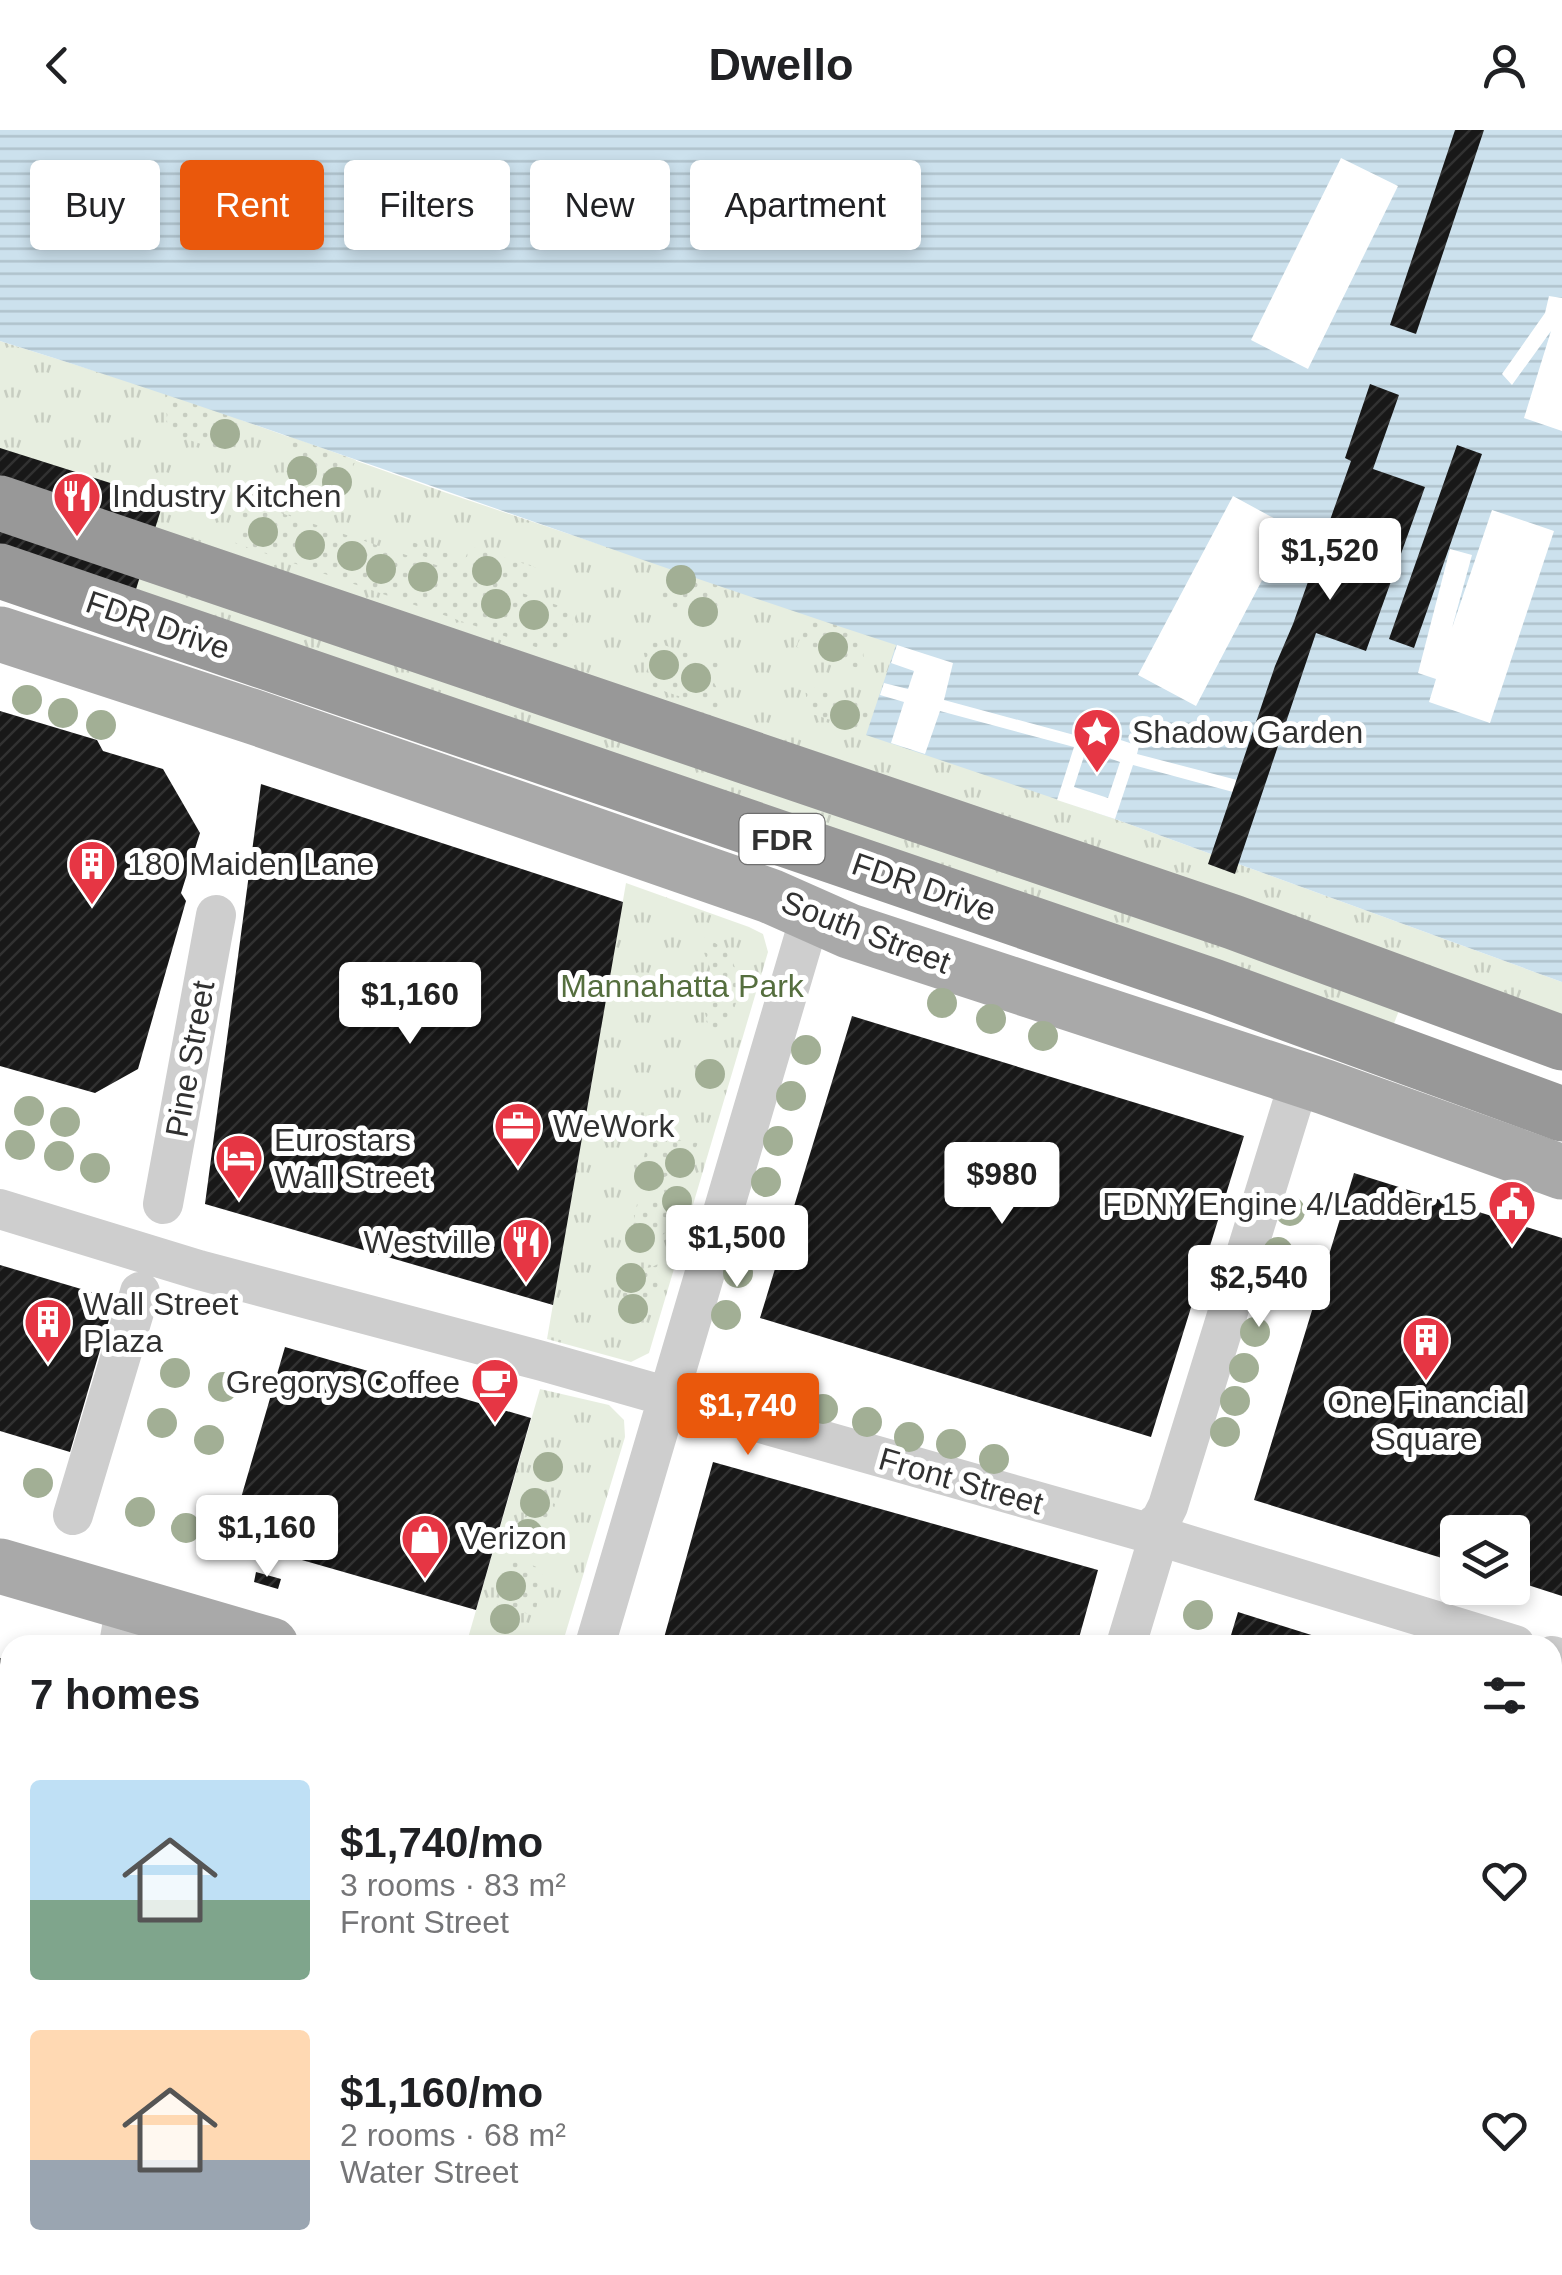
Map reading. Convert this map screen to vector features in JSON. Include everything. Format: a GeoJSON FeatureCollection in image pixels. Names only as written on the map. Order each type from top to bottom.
{"type":"FeatureCollection","features":[{"type":"Feature","properties":{"kind":"highway","name":"FDR Drive"},"geometry":{"type":"LineString","coordinates":[[0,502],[1215,916],[1562,1043]]}},
{"type":"Feature","properties":{"kind":"highway","name":"FDR Drive"},"geometry":{"type":"LineString","coordinates":[[0,572],[1213,986],[1562,1114]]}},
{"type":"Feature","properties":{"kind":"main road","name":"South Street"},"geometry":{"type":"LineString","coordinates":[[0,634],[251,716],[770,896],[849,931],[1300,1079],[1562,1172]]}},
{"type":"Feature","properties":{"kind":"main road"},"geometry":{"type":"LineString","coordinates":[[0,1566],[123,1624],[201,1635]]}},
{"type":"Feature","properties":{"kind":"street"},"geometry":{"type":"LineString","coordinates":[[598,1635],[811,914]]}},
{"type":"Feature","properties":{"kind":"street","name":"Pine Street"},"geometry":{"type":"LineString","coordinates":[[163,1204],[216,915]]}},
{"type":"Feature","properties":{"kind":"street"},"geometry":{"type":"LineString","coordinates":[[1128,1635],[1152,1534],[1168,1506],[1300,1079]]}},
{"type":"Feature","properties":{"kind":"street","name":"Front Street"},"geometry":{"type":"LineString","coordinates":[[0,1209],[198,1270],[542,1361],[1152,1534],[1482,1635]]}},
{"type":"Feature","properties":{"kind":"street"},"geometry":{"type":"LineString","coordinates":[[73,1515],[140,1292]]}},
{"type":"Feature","properties":{"kind":"green space"},"geometry":{"type":"Polygon","coordinates":[[[0,341],[165,393],[444,492],[953,663],[1115,819],[1562,982],[1562,1031],[1412,978],[1381,1056],[0,580],[0,341]]]}},
{"type":"Feature","properties":{"kind":"green space"},"geometry":{"type":"Polygon","coordinates":[[[165,393],[240,419],[234,455],[168,433],[165,393]]]}},
{"type":"Feature","properties":{"kind":"green space"},"geometry":{"type":"Polygon","coordinates":[[[289,436],[356,460],[350,473],[351,493],[289,472],[289,436]]]}},
{"type":"Feature","properties":{"kind":"green space"},"geometry":{"type":"Polygon","coordinates":[[[251,503],[445,568],[446,564],[408,551],[412,542],[465,559],[470,546],[537,568],[529,592],[519,592],[577,612],[568,637],[556,654],[235,543],[240,526],[239,505],[249,508],[251,503]]]}},
{"type":"Feature","properties":{"kind":"green space"},"geometry":{"type":"Polygon","coordinates":[[[675,570],[723,586],[720,623],[656,602],[659,588],[675,570]]]}},
{"type":"Feature","properties":{"kind":"green space"},"geometry":{"type":"Polygon","coordinates":[[[812,616],[861,633],[864,660],[860,669],[796,647],[812,616]]]}},
{"type":"Feature","properties":{"kind":"green space"},"geometry":{"type":"Polygon","coordinates":[[[640,637],[720,664],[714,683],[731,714],[652,687],[640,637]]]}},
{"type":"Feature","properties":{"kind":"green space"},"geometry":{"type":"Polygon","coordinates":[[[804,684],[875,709],[868,732],[809,713],[804,684]]]}},
{"type":"Feature","properties":{"kind":"green space","name":"Mannahatta Park"},"geometry":{"type":"Polygon","coordinates":[[[626,883],[749,927],[763,934],[768,952],[649,1353],[631,1362],[547,1339],[626,883]]]}},
{"type":"Feature","properties":{"kind":"green space"},"geometry":{"type":"Polygon","coordinates":[[[702,937],[729,956],[738,984],[732,1014],[712,1038],[700,995],[711,972],[702,937]]]}},
{"type":"Feature","properties":{"kind":"green space"},"geometry":{"type":"Polygon","coordinates":[[[701,1137],[677,1170],[639,1185],[647,1141],[701,1137]]]}},
{"type":"Feature","properties":{"kind":"green space"},"geometry":{"type":"Polygon","coordinates":[[[685,1187],[680,1211],[669,1229],[653,1241],[629,1249],[637,1204],[661,1201],[685,1187]]]}},
{"type":"Feature","properties":{"kind":"green space"},"geometry":{"type":"Polygon","coordinates":[[[662,1262],[660,1281],[651,1297],[638,1309],[619,1316],[626,1272],[662,1262]]]}},
{"type":"Feature","properties":{"kind":"green space"},"geometry":{"type":"Polygon","coordinates":[[[540,1389],[609,1405],[624,1420],[625,1437],[565,1635],[469,1635],[540,1389]]]}},
{"type":"Feature","properties":{"kind":"green space"},"geometry":{"type":"Polygon","coordinates":[[[532,1492],[555,1504],[546,1549],[519,1536],[532,1492]]]}},
{"type":"Feature","properties":{"kind":"green space"},"geometry":{"type":"Polygon","coordinates":[[[512,1556],[543,1570],[535,1616],[517,1615],[511,1633],[498,1628],[495,1613],[512,1556]]]}},
{"type":"Feature","properties":{"kind":"water"},"geometry":{"type":"Polygon","coordinates":[[[0,130],[1562,130],[1562,982],[1115,819],[866,735],[896,645],[0,341],[0,130]]]}},
{"type":"Feature","properties":{"kind":"pier"},"geometry":{"type":"Polygon","coordinates":[[[1341,158],[1398,186],[1308,369],[1251,340],[1341,158]]]}},
{"type":"Feature","properties":{"kind":"pier"},"geometry":{"type":"Polygon","coordinates":[[[1549,296],[1562,298],[1562,431],[1524,418],[1551,331],[1512,385],[1502,374],[1545,313],[1549,296]]]}},
{"type":"Feature","properties":{"kind":"pier"},"geometry":{"type":"Polygon","coordinates":[[[1233,496],[1290,527],[1196,706],[1138,675],[1233,496]]]}},
{"type":"Feature","properties":{"kind":"pier"},"geometry":{"type":"Polygon","coordinates":[[[1492,510],[1554,531],[1490,723],[1429,702],[1436,679],[1418,673],[1450,549],[1472,555],[1452,628],[1492,510]]]}},
{"type":"Feature","properties":{"kind":"pier"},"geometry":{"type":"Polygon","coordinates":[[[897,645],[953,663],[944,700],[1078,736],[1081,727],[1139,746],[1137,754],[1237,780],[1233,792],[1133,765],[1115,819],[1057,800],[1074,747],[940,711],[925,754],[891,743],[904,702],[880,695],[884,683],[908,689],[914,671],[891,663],[897,645]],[[1086,750],[1074,787],[1108,798],[1120,762],[1086,750]]]}},
{"type":"Feature","properties":{"kind":"building"},"geometry":{"type":"Polygon","coordinates":[[[1455,130],[1484,130],[1416,334],[1390,325],[1455,130]]]}},
{"type":"Feature","properties":{"kind":"building"},"geometry":{"type":"Polygon","coordinates":[[[1370,384],[1399,395],[1373,469],[1425,487],[1366,651],[1316,633],[1235,874],[1208,864],[1275,666],[1351,461],[1345,458],[1370,384]]]}},
{"type":"Feature","properties":{"kind":"building"},"geometry":{"type":"Polygon","coordinates":[[[1457,445],[1482,454],[1414,648],[1389,639],[1457,445]]]}},
{"type":"Feature","properties":{"kind":"building","name":"Industry Kitchen"},"geometry":{"type":"Polygon","coordinates":[[[0,448],[164,500],[132,602],[0,560],[0,448]]]}},
{"type":"Feature","properties":{"kind":"building","name":"180 Maiden Lane"},"geometry":{"type":"Polygon","coordinates":[[[0,711],[97,740],[103,751],[163,769],[200,833],[181,893],[186,901],[138,1069],[95,1093],[0,1066],[0,711]]]}},
{"type":"Feature","properties":{"kind":"building"},"geometry":{"type":"Polygon","coordinates":[[[261,784],[623,902],[553,1305],[205,1204],[261,784]]]}},
{"type":"Feature","properties":{"kind":"building"},"geometry":{"type":"Polygon","coordinates":[[[852,1016],[1244,1136],[1151,1437],[760,1318],[852,1016]]]}},
{"type":"Feature","properties":{"kind":"building","name":"One Financial Square"},"geometry":{"type":"Polygon","coordinates":[[[1354,1173],[1562,1238],[1562,1596],[1530,1586],[1530,1515],[1440,1515],[1440,1557],[1254,1500],[1354,1173]]]}},
{"type":"Feature","properties":{"kind":"building","name":"Wall Street Plaza"},"geometry":{"type":"Polygon","coordinates":[[[0,1265],[115,1299],[70,1452],[0,1431],[0,1265]]]}},
{"type":"Feature","properties":{"kind":"building"},"geometry":{"type":"Polygon","coordinates":[[[285,1347],[531,1418],[476,1610],[229,1539],[285,1347]]]}},
{"type":"Feature","properties":{"kind":"building"},"geometry":{"type":"Polygon","coordinates":[[[713,1462],[1098,1570],[1080,1635],[665,1635],[713,1462]]]}},
{"type":"Feature","properties":{"kind":"building"},"geometry":{"type":"Polygon","coordinates":[[[256,1572],[281,1579],[278,1589],[254,1582],[256,1572]]]}},
{"type":"Feature","properties":{"kind":"building"},"geometry":{"type":"Polygon","coordinates":[[[1238,1612],[1311,1635],[1231,1635],[1238,1612]]]}},
{"type":"Feature","properties":{"kind":"place","name":"Industry Kitchen"},"geometry":{"type":"Point","coordinates":[77,538]}},
{"type":"Feature","properties":{"kind":"place","name":"Shadow Garden"},"geometry":{"type":"Point","coordinates":[1097,774]}},
{"type":"Feature","properties":{"kind":"place","name":"180 Maiden Lane"},"geometry":{"type":"Point","coordinates":[92,906]}},
{"type":"Feature","properties":{"kind":"place","name":"WeWork"},"geometry":{"type":"Point","coordinates":[518,1168]}},
{"type":"Feature","properties":{"kind":"place","name":"Eurostars Wall Street"},"geometry":{"type":"Point","coordinates":[239,1200]}},
{"type":"Feature","properties":{"kind":"place","name":"FDNY Engine 4/Ladder 15"},"geometry":{"type":"Point","coordinates":[1512,1246]}},
{"type":"Feature","properties":{"kind":"place","name":"Westville"},"geometry":{"type":"Point","coordinates":[526,1284]}},
{"type":"Feature","properties":{"kind":"place","name":"Wall Street Plaza"},"geometry":{"type":"Point","coordinates":[48,1364]}},
{"type":"Feature","properties":{"kind":"place","name":"One Financial Square"},"geometry":{"type":"Point","coordinates":[1426,1382]}},
{"type":"Feature","properties":{"kind":"place","name":"Gregorys Coffee"},"geometry":{"type":"Point","coordinates":[495,1424]}},
{"type":"Feature","properties":{"kind":"place","name":"Verizon"},"geometry":{"type":"Point","coordinates":[425,1580]}}]}
